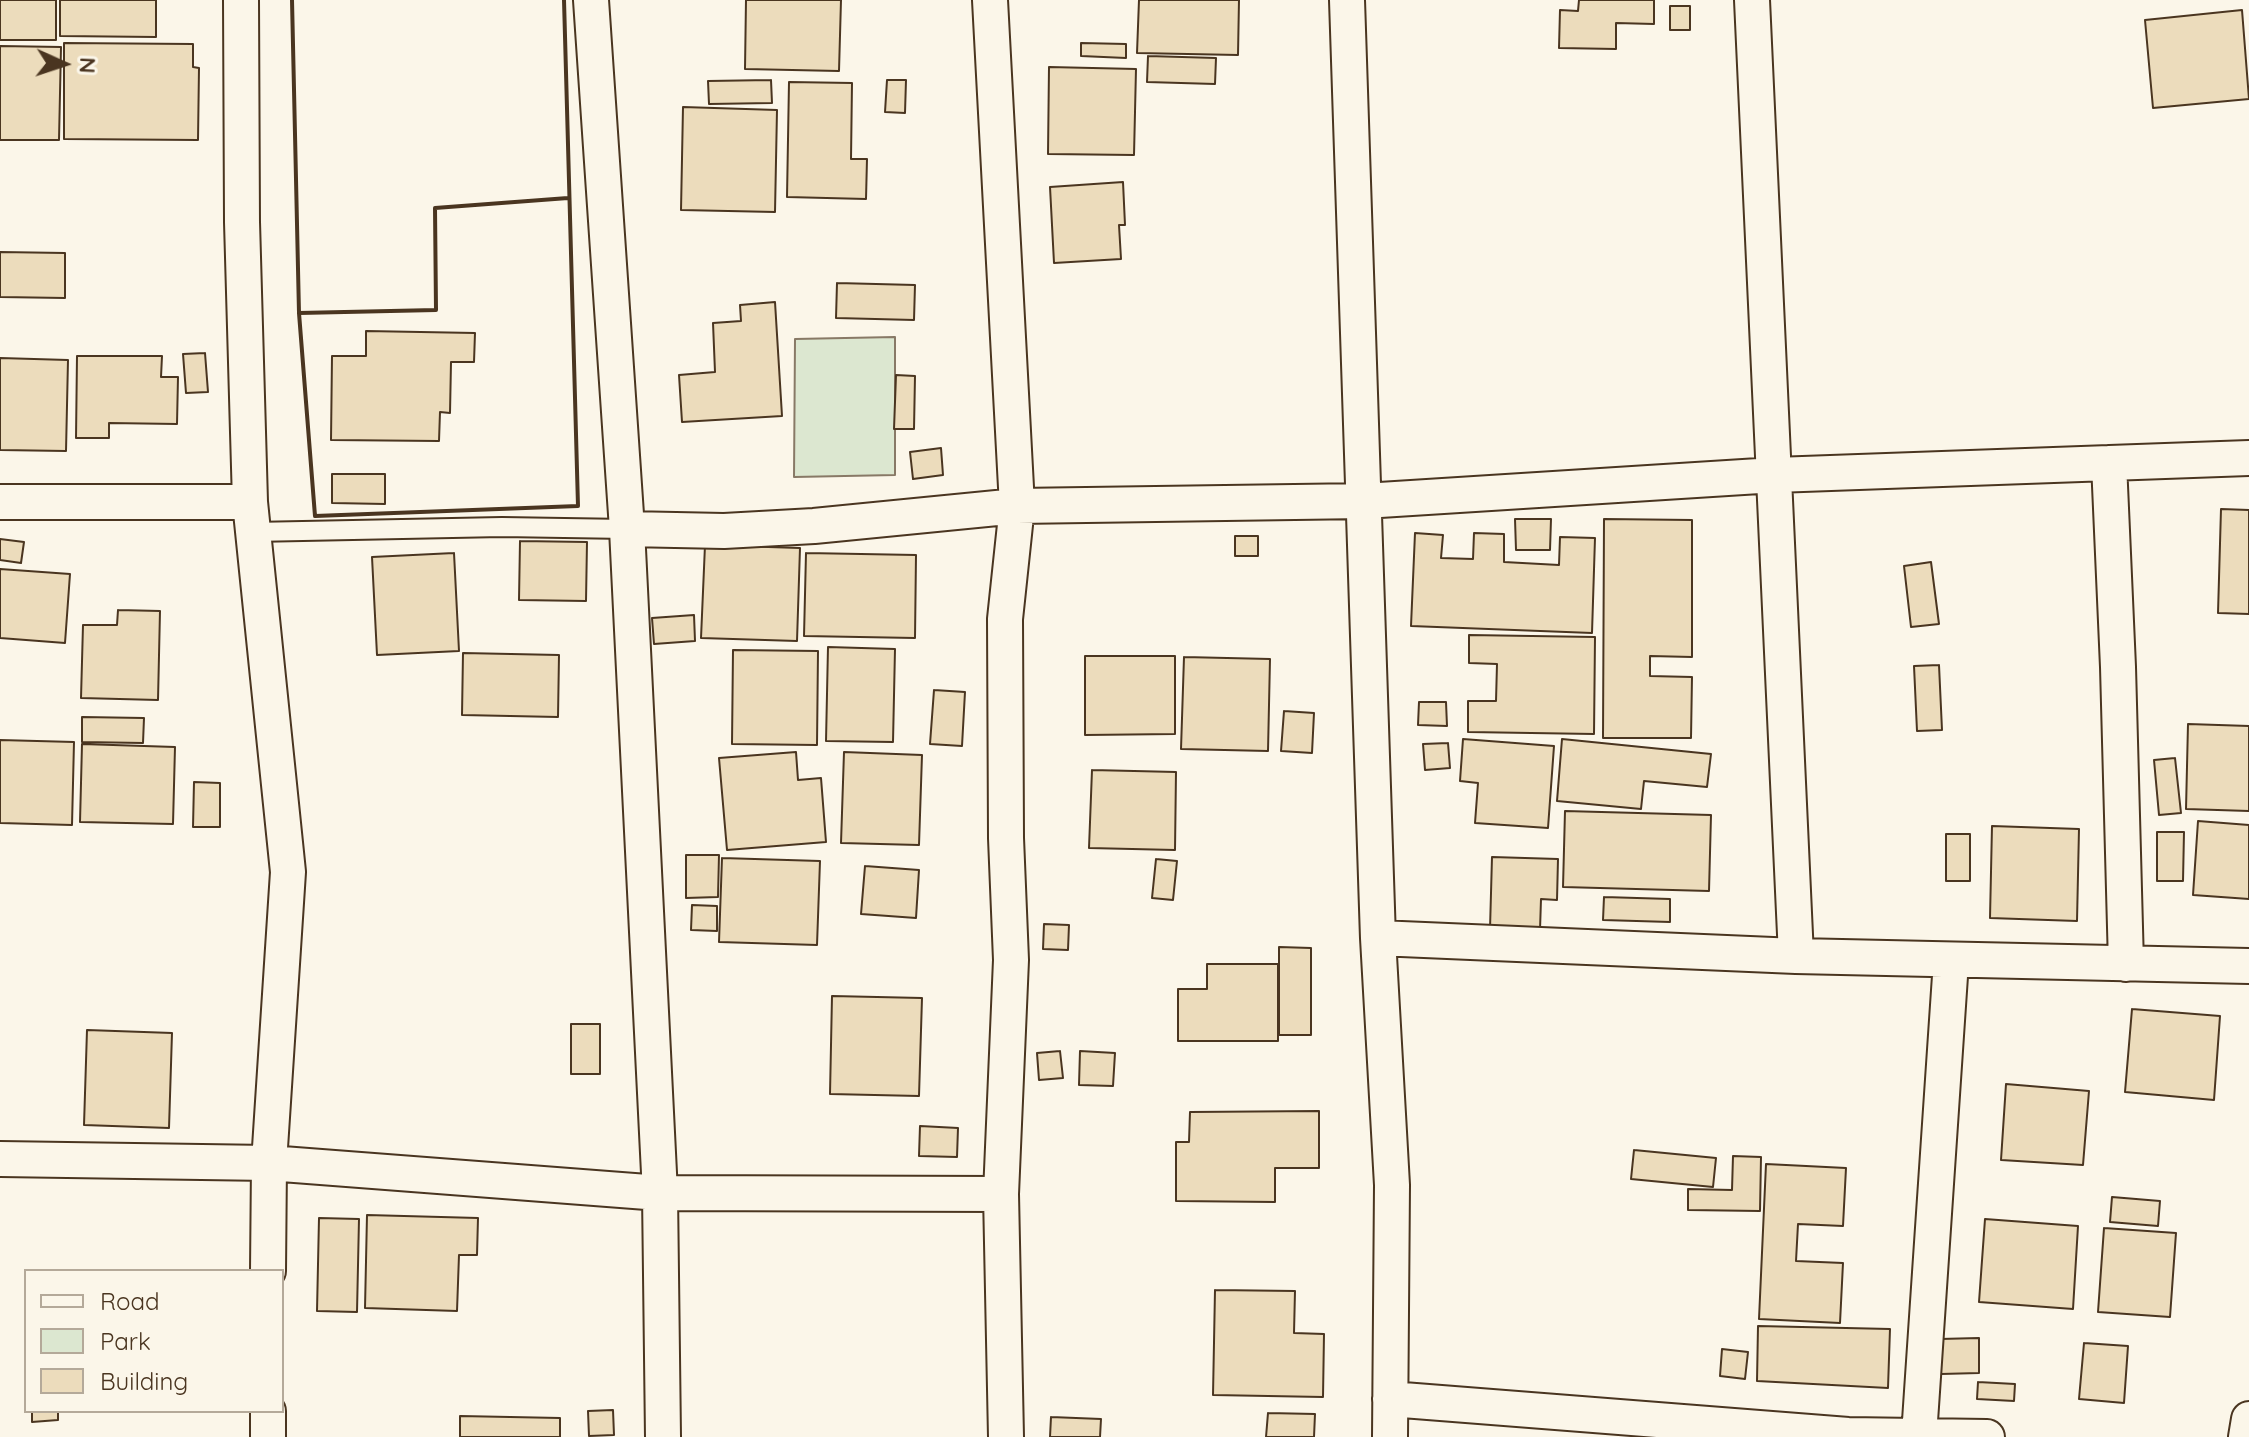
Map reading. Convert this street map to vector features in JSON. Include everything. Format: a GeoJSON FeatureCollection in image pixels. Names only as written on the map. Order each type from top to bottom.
{"type":"FeatureCollection","features":[{"type":"Feature","properties":{"kind":"street"},"geometry":{"type":"LineString","coordinates":[[241,0],[242,222],[252,517],[288,872],[269,1163],[268,1269]]}},
{"type":"Feature","properties":{"kind":"street"},"geometry":{"type":"LineString","coordinates":[[591,0],[627,529],[660,1193],[663,1437]]}},
{"type":"Feature","properties":{"kind":"street"},"geometry":{"type":"LineString","coordinates":[[990,0],[1017,506],[1005,619],[1006,838],[1011,960],[1001,1194],[1006,1437]]}},
{"type":"Feature","properties":{"kind":"street"},"geometry":{"type":"LineString","coordinates":[[1347,0],[1378,938],[1392,1185],[1390,1437]]}},
{"type":"Feature","properties":{"kind":"street"},"geometry":{"type":"LineString","coordinates":[[1752,0],[1796,956]]}},
{"type":"Feature","properties":{"kind":"street"},"geometry":{"type":"LineString","coordinates":[[627,529],[724,531],[814,526],[1017,506],[1364,501],[1775,475],[2249,458]]}},
{"type":"Feature","properties":{"kind":"street"},"geometry":{"type":"LineString","coordinates":[[2109,463],[2126,964]]}},
{"type":"Feature","properties":{"kind":"street"},"geometry":{"type":"LineString","coordinates":[[0,502],[252,517]]}},
{"type":"Feature","properties":{"kind":"street"},"geometry":{"type":"LineString","coordinates":[[1378,938],[1951,961],[2249,966]]}},
{"type":"Feature","properties":{"kind":"street"},"geometry":{"type":"LineString","coordinates":[[1919,1436],[1951,961]]}},
{"type":"Feature","properties":{"kind":"street"},"geometry":{"type":"LineString","coordinates":[[0,1159],[269,1163],[660,1193],[1001,1194]]}},
{"type":"Feature","properties":{"kind":"street"},"geometry":{"type":"LineString","coordinates":[[1390,1399],[1848,1435],[1987,1437]]}},
{"type":"Feature","properties":{"kind":"street"},"geometry":{"type":"LineString","coordinates":[[268,1413],[268,1437]]}},
{"type":"Feature","properties":{"kind":"street"},"geometry":{"type":"LineString","coordinates":[[2246,1437],[2249,1419]]}},
{"type":"Feature","properties":{"kind":"lane"},"geometry":{"type":"LineString","coordinates":[[252,517],[627,529]]}},
{"type":"Feature","properties":{"kind":"green space"},"geometry":{"type":"Polygon","coordinates":[[[895,337],[895,475],[794,477],[795,339],[895,337]]]}},
{"type":"Feature","properties":{"kind":"building"},"geometry":{"type":"Polygon","coordinates":[[[0,0],[56,0],[56,40],[0,40],[0,0]]]}},
{"type":"Feature","properties":{"kind":"building"},"geometry":{"type":"Polygon","coordinates":[[[60,0],[156,0],[156,37],[60,36],[60,0]]]}},
{"type":"Feature","properties":{"kind":"building"},"geometry":{"type":"Polygon","coordinates":[[[746,0],[841,0],[839,71],[745,69],[746,0]]]}},
{"type":"Feature","properties":{"kind":"building"},"geometry":{"type":"Polygon","coordinates":[[[1139,0],[1239,0],[1238,55],[1137,53],[1139,0]]]}},
{"type":"Feature","properties":{"kind":"building"},"geometry":{"type":"Polygon","coordinates":[[[1579,0],[1654,0],[1654,24],[1616,23],[1616,49],[1559,48],[1560,10],[1578,11],[1579,0]]]}},
{"type":"Feature","properties":{"kind":"building"},"geometry":{"type":"Polygon","coordinates":[[[1670,6],[1690,6],[1690,30],[1670,30],[1670,6]]]}},
{"type":"Feature","properties":{"kind":"building"},"geometry":{"type":"Polygon","coordinates":[[[2242,10],[2249,99],[2153,108],[2145,20],[2242,10]]]}},
{"type":"Feature","properties":{"kind":"building"},"geometry":{"type":"Polygon","coordinates":[[[64,43],[193,44],[193,67],[199,68],[198,140],[64,139],[64,43]]]}},
{"type":"Feature","properties":{"kind":"building"},"geometry":{"type":"Polygon","coordinates":[[[1081,43],[1126,44],[1126,58],[1081,56],[1081,43]]]}},
{"type":"Feature","properties":{"kind":"building"},"geometry":{"type":"Polygon","coordinates":[[[0,46],[61,47],[59,140],[0,140],[0,46]]]}},
{"type":"Feature","properties":{"kind":"building"},"geometry":{"type":"Polygon","coordinates":[[[1148,56],[1216,58],[1215,84],[1147,82],[1148,56]]]}},
{"type":"Feature","properties":{"kind":"building"},"geometry":{"type":"Polygon","coordinates":[[[1049,67],[1136,69],[1134,155],[1048,154],[1049,67]]]}},
{"type":"Feature","properties":{"kind":"building"},"geometry":{"type":"Polygon","coordinates":[[[771,80],[772,103],[709,104],[708,81],[771,80]]]}},
{"type":"Feature","properties":{"kind":"building"},"geometry":{"type":"Polygon","coordinates":[[[887,80],[906,80],[905,113],[885,112],[887,80]]]}},
{"type":"Feature","properties":{"kind":"building"},"geometry":{"type":"Polygon","coordinates":[[[789,82],[852,83],[851,159],[867,159],[866,199],[787,197],[789,82]]]}},
{"type":"Feature","properties":{"kind":"building"},"geometry":{"type":"Polygon","coordinates":[[[683,107],[777,110],[775,212],[681,210],[683,107]]]}},
{"type":"Feature","properties":{"kind":"building"},"geometry":{"type":"Polygon","coordinates":[[[1123,182],[1125,225],[1119,225],[1121,259],[1054,263],[1050,187],[1123,182]]]}},
{"type":"Feature","properties":{"kind":"building"},"geometry":{"type":"Polygon","coordinates":[[[0,252],[65,253],[65,298],[0,297],[0,252]]]}},
{"type":"Feature","properties":{"kind":"building"},"geometry":{"type":"Polygon","coordinates":[[[837,283],[915,285],[914,320],[836,318],[837,283]]]}},
{"type":"Feature","properties":{"kind":"building"},"geometry":{"type":"Polygon","coordinates":[[[775,302],[782,416],[682,422],[679,375],[715,372],[713,323],[741,321],[740,305],[775,302]]]}},
{"type":"Feature","properties":{"kind":"building"},"geometry":{"type":"Polygon","coordinates":[[[366,331],[475,333],[474,362],[451,362],[450,413],[440,412],[439,441],[331,440],[332,356],[366,356],[366,331]]]}},
{"type":"Feature","properties":{"kind":"building"},"geometry":{"type":"Polygon","coordinates":[[[205,353],[208,392],[186,393],[183,354],[205,353]]]}},
{"type":"Feature","properties":{"kind":"building"},"geometry":{"type":"Polygon","coordinates":[[[77,356],[162,356],[161,377],[178,377],[177,424],[109,423],[109,438],[76,438],[77,356]]]}},
{"type":"Feature","properties":{"kind":"building"},"geometry":{"type":"Polygon","coordinates":[[[0,358],[68,360],[66,451],[0,450],[0,358]]]}},
{"type":"Feature","properties":{"kind":"building"},"geometry":{"type":"Polygon","coordinates":[[[896,375],[915,376],[914,429],[894,429],[896,375]]]}},
{"type":"Feature","properties":{"kind":"building"},"geometry":{"type":"Polygon","coordinates":[[[941,448],[943,475],[913,479],[910,452],[941,448]]]}},
{"type":"Feature","properties":{"kind":"building"},"geometry":{"type":"Polygon","coordinates":[[[332,474],[385,474],[385,504],[332,503],[332,474]]]}},
{"type":"Feature","properties":{"kind":"building"},"geometry":{"type":"Polygon","coordinates":[[[2221,509],[2249,510],[2249,614],[2218,613],[2221,509]]]}},
{"type":"Feature","properties":{"kind":"building"},"geometry":{"type":"Polygon","coordinates":[[[1515,519],[1551,519],[1550,550],[1516,550],[1515,519]]]}},
{"type":"Feature","properties":{"kind":"building"},"geometry":{"type":"Polygon","coordinates":[[[1604,519],[1692,520],[1692,657],[1650,656],[1650,676],[1692,677],[1691,738],[1603,738],[1604,519]]]}},
{"type":"Feature","properties":{"kind":"building"},"geometry":{"type":"Polygon","coordinates":[[[1415,533],[1443,535],[1441,558],[1473,559],[1474,533],[1504,534],[1504,562],[1559,565],[1560,537],[1595,538],[1592,633],[1411,626],[1415,533]]]}},
{"type":"Feature","properties":{"kind":"building"},"geometry":{"type":"Polygon","coordinates":[[[1235,536],[1258,536],[1258,556],[1235,556],[1235,536]]]}},
{"type":"Feature","properties":{"kind":"building"},"geometry":{"type":"Polygon","coordinates":[[[0,539],[24,542],[21,563],[0,560],[0,539]]]}},
{"type":"Feature","properties":{"kind":"building"},"geometry":{"type":"Polygon","coordinates":[[[520,541],[587,542],[586,601],[519,600],[520,541]]]}},
{"type":"Feature","properties":{"kind":"building"},"geometry":{"type":"Polygon","coordinates":[[[705,545],[800,548],[797,641],[701,638],[705,545]]]}},
{"type":"Feature","properties":{"kind":"building"},"geometry":{"type":"Polygon","coordinates":[[[454,553],[459,651],[377,655],[372,557],[454,553]]]}},
{"type":"Feature","properties":{"kind":"building"},"geometry":{"type":"Polygon","coordinates":[[[806,553],[916,555],[915,638],[804,636],[806,553]]]}},
{"type":"Feature","properties":{"kind":"building"},"geometry":{"type":"Polygon","coordinates":[[[1931,562],[1939,624],[1911,627],[1904,566],[1931,562]]]}},
{"type":"Feature","properties":{"kind":"building"},"geometry":{"type":"Polygon","coordinates":[[[0,569],[70,574],[65,643],[0,638],[0,569]]]}},
{"type":"Feature","properties":{"kind":"building"},"geometry":{"type":"Polygon","coordinates":[[[118,610],[160,611],[158,700],[81,698],[83,625],[117,625],[118,610]]]}},
{"type":"Feature","properties":{"kind":"building"},"geometry":{"type":"Polygon","coordinates":[[[694,615],[695,641],[654,644],[652,618],[694,615]]]}},
{"type":"Feature","properties":{"kind":"building"},"geometry":{"type":"Polygon","coordinates":[[[1469,635],[1595,637],[1594,734],[1468,732],[1468,701],[1496,701],[1497,664],[1469,663],[1469,635]]]}},
{"type":"Feature","properties":{"kind":"building"},"geometry":{"type":"Polygon","coordinates":[[[828,647],[895,649],[893,742],[826,741],[828,647]]]}},
{"type":"Feature","properties":{"kind":"building"},"geometry":{"type":"Polygon","coordinates":[[[733,650],[818,651],[817,745],[732,744],[733,650]]]}},
{"type":"Feature","properties":{"kind":"building"},"geometry":{"type":"Polygon","coordinates":[[[463,653],[559,655],[558,717],[462,715],[463,653]]]}},
{"type":"Feature","properties":{"kind":"building"},"geometry":{"type":"Polygon","coordinates":[[[1085,656],[1175,656],[1175,734],[1085,735],[1085,656]]]}},
{"type":"Feature","properties":{"kind":"building"},"geometry":{"type":"Polygon","coordinates":[[[1184,657],[1270,659],[1268,751],[1181,749],[1184,657]]]}},
{"type":"Feature","properties":{"kind":"building"},"geometry":{"type":"Polygon","coordinates":[[[1939,665],[1942,730],[1917,731],[1914,666],[1939,665]]]}},
{"type":"Feature","properties":{"kind":"building"},"geometry":{"type":"Polygon","coordinates":[[[934,690],[965,692],[962,746],[930,744],[934,690]]]}},
{"type":"Feature","properties":{"kind":"building"},"geometry":{"type":"Polygon","coordinates":[[[1419,702],[1446,702],[1447,726],[1418,725],[1419,702]]]}},
{"type":"Feature","properties":{"kind":"building"},"geometry":{"type":"Polygon","coordinates":[[[1284,711],[1314,713],[1312,753],[1281,751],[1284,711]]]}},
{"type":"Feature","properties":{"kind":"building"},"geometry":{"type":"Polygon","coordinates":[[[82,717],[144,718],[143,743],[82,742],[82,717]]]}},
{"type":"Feature","properties":{"kind":"building"},"geometry":{"type":"Polygon","coordinates":[[[2188,724],[2249,726],[2249,811],[2186,809],[2188,724]]]}},
{"type":"Feature","properties":{"kind":"building"},"geometry":{"type":"Polygon","coordinates":[[[1463,739],[1554,746],[1548,828],[1475,823],[1478,783],[1460,781],[1463,739]]]}},
{"type":"Feature","properties":{"kind":"building"},"geometry":{"type":"Polygon","coordinates":[[[1562,739],[1711,754],[1707,787],[1644,781],[1641,809],[1557,801],[1562,739]]]}},
{"type":"Feature","properties":{"kind":"building"},"geometry":{"type":"Polygon","coordinates":[[[0,740],[74,742],[72,825],[0,823],[0,740]]]}},
{"type":"Feature","properties":{"kind":"building"},"geometry":{"type":"Polygon","coordinates":[[[1448,743],[1450,768],[1425,770],[1423,744],[1448,743]]]}},
{"type":"Feature","properties":{"kind":"building"},"geometry":{"type":"Polygon","coordinates":[[[82,744],[175,747],[173,824],[80,822],[82,744]]]}},
{"type":"Feature","properties":{"kind":"building"},"geometry":{"type":"Polygon","coordinates":[[[796,752],[798,780],[821,778],[826,842],[727,850],[719,758],[796,752]]]}},
{"type":"Feature","properties":{"kind":"building"},"geometry":{"type":"Polygon","coordinates":[[[844,752],[922,755],[919,845],[841,843],[844,752]]]}},
{"type":"Feature","properties":{"kind":"building"},"geometry":{"type":"Polygon","coordinates":[[[2175,758],[2181,813],[2159,815],[2154,760],[2175,758]]]}},
{"type":"Feature","properties":{"kind":"building"},"geometry":{"type":"Polygon","coordinates":[[[1092,770],[1176,772],[1175,850],[1089,848],[1092,770]]]}},
{"type":"Feature","properties":{"kind":"building"},"geometry":{"type":"Polygon","coordinates":[[[194,782],[220,783],[220,827],[193,827],[194,782]]]}},
{"type":"Feature","properties":{"kind":"building"},"geometry":{"type":"Polygon","coordinates":[[[1565,811],[1711,815],[1709,891],[1563,887],[1565,811]]]}},
{"type":"Feature","properties":{"kind":"building"},"geometry":{"type":"Polygon","coordinates":[[[2198,821],[2249,825],[2249,899],[2193,895],[2198,821]]]}},
{"type":"Feature","properties":{"kind":"building"},"geometry":{"type":"Polygon","coordinates":[[[1992,826],[2079,829],[2077,921],[1990,918],[1992,826]]]}},
{"type":"Feature","properties":{"kind":"building"},"geometry":{"type":"Polygon","coordinates":[[[2157,832],[2184,832],[2183,881],[2157,881],[2157,832]]]}},
{"type":"Feature","properties":{"kind":"building"},"geometry":{"type":"Polygon","coordinates":[[[1946,834],[1970,834],[1970,881],[1946,881],[1946,834]]]}},
{"type":"Feature","properties":{"kind":"building"},"geometry":{"type":"Polygon","coordinates":[[[686,855],[719,855],[718,897],[686,898],[686,855]]]}},
{"type":"Feature","properties":{"kind":"building"},"geometry":{"type":"Polygon","coordinates":[[[1492,857],[1558,859],[1557,900],[1541,899],[1540,930],[1490,929],[1492,857]]]}},
{"type":"Feature","properties":{"kind":"building"},"geometry":{"type":"Polygon","coordinates":[[[722,858],[820,861],[817,945],[719,942],[722,858]]]}},
{"type":"Feature","properties":{"kind":"building"},"geometry":{"type":"Polygon","coordinates":[[[1156,859],[1177,861],[1173,900],[1152,898],[1156,859]]]}},
{"type":"Feature","properties":{"kind":"building"},"geometry":{"type":"Polygon","coordinates":[[[865,866],[919,870],[916,918],[861,914],[865,866]]]}},
{"type":"Feature","properties":{"kind":"building"},"geometry":{"type":"Polygon","coordinates":[[[1604,897],[1670,899],[1670,922],[1603,920],[1604,897]]]}},
{"type":"Feature","properties":{"kind":"building"},"geometry":{"type":"Polygon","coordinates":[[[692,905],[717,906],[717,931],[691,930],[692,905]]]}},
{"type":"Feature","properties":{"kind":"building"},"geometry":{"type":"Polygon","coordinates":[[[1044,924],[1069,925],[1068,950],[1043,949],[1044,924]]]}},
{"type":"Feature","properties":{"kind":"building"},"geometry":{"type":"Polygon","coordinates":[[[1279,947],[1311,948],[1311,1035],[1279,1035],[1279,947]]]}},
{"type":"Feature","properties":{"kind":"building"},"geometry":{"type":"Polygon","coordinates":[[[1207,964],[1278,964],[1278,1041],[1178,1041],[1178,989],[1207,989],[1207,964]]]}},
{"type":"Feature","properties":{"kind":"building"},"geometry":{"type":"Polygon","coordinates":[[[832,996],[922,998],[919,1096],[830,1094],[832,996]]]}},
{"type":"Feature","properties":{"kind":"building"},"geometry":{"type":"Polygon","coordinates":[[[2132,1009],[2220,1016],[2214,1100],[2125,1092],[2132,1009]]]}},
{"type":"Feature","properties":{"kind":"building"},"geometry":{"type":"Polygon","coordinates":[[[571,1024],[600,1024],[600,1074],[571,1074],[571,1024]]]}},
{"type":"Feature","properties":{"kind":"building"},"geometry":{"type":"Polygon","coordinates":[[[87,1030],[172,1033],[169,1128],[84,1125],[87,1030]]]}},
{"type":"Feature","properties":{"kind":"building"},"geometry":{"type":"Polygon","coordinates":[[[1060,1051],[1063,1078],[1039,1080],[1037,1053],[1060,1051]]]}},
{"type":"Feature","properties":{"kind":"building"},"geometry":{"type":"Polygon","coordinates":[[[1080,1051],[1115,1053],[1113,1086],[1079,1085],[1080,1051]]]}},
{"type":"Feature","properties":{"kind":"building"},"geometry":{"type":"Polygon","coordinates":[[[2006,1084],[2089,1091],[2083,1165],[2001,1160],[2006,1084]]]}},
{"type":"Feature","properties":{"kind":"building"},"geometry":{"type":"Polygon","coordinates":[[[1319,1111],[1319,1168],[1275,1168],[1275,1202],[1176,1201],[1176,1142],[1189,1142],[1190,1112],[1319,1111]]]}},
{"type":"Feature","properties":{"kind":"building"},"geometry":{"type":"Polygon","coordinates":[[[920,1126],[958,1128],[957,1157],[919,1156],[920,1126]]]}},
{"type":"Feature","properties":{"kind":"building"},"geometry":{"type":"Polygon","coordinates":[[[1634,1150],[1716,1158],[1713,1187],[1631,1179],[1634,1150]]]}},
{"type":"Feature","properties":{"kind":"building"},"geometry":{"type":"Polygon","coordinates":[[[1733,1156],[1761,1157],[1760,1211],[1688,1210],[1688,1189],[1732,1190],[1733,1156]]]}},
{"type":"Feature","properties":{"kind":"building"},"geometry":{"type":"Polygon","coordinates":[[[1766,1164],[1846,1168],[1843,1226],[1798,1224],[1796,1261],[1843,1263],[1840,1323],[1759,1319],[1766,1164]]]}},
{"type":"Feature","properties":{"kind":"building"},"geometry":{"type":"Polygon","coordinates":[[[2112,1197],[2160,1201],[2158,1226],[2110,1222],[2112,1197]]]}},
{"type":"Feature","properties":{"kind":"building"},"geometry":{"type":"Polygon","coordinates":[[[367,1215],[478,1218],[477,1255],[459,1255],[457,1311],[365,1308],[367,1215]]]}},
{"type":"Feature","properties":{"kind":"building"},"geometry":{"type":"Polygon","coordinates":[[[319,1218],[359,1219],[357,1312],[317,1311],[319,1218]]]}},
{"type":"Feature","properties":{"kind":"building"},"geometry":{"type":"Polygon","coordinates":[[[1985,1219],[2078,1226],[2073,1309],[1979,1302],[1985,1219]]]}},
{"type":"Feature","properties":{"kind":"building"},"geometry":{"type":"Polygon","coordinates":[[[2104,1228],[2176,1233],[2170,1317],[2098,1312],[2104,1228]]]}},
{"type":"Feature","properties":{"kind":"building"},"geometry":{"type":"Polygon","coordinates":[[[1215,1290],[1295,1291],[1294,1333],[1324,1334],[1323,1397],[1213,1395],[1215,1290]]]}},
{"type":"Feature","properties":{"kind":"building"},"geometry":{"type":"Polygon","coordinates":[[[1758,1326],[1890,1329],[1888,1388],[1757,1381],[1758,1326]]]}},
{"type":"Feature","properties":{"kind":"building"},"geometry":{"type":"Polygon","coordinates":[[[1979,1338],[1979,1373],[1941,1374],[1940,1339],[1979,1338]]]}},
{"type":"Feature","properties":{"kind":"building"},"geometry":{"type":"Polygon","coordinates":[[[2084,1343],[2128,1346],[2124,1403],[2079,1399],[2084,1343]]]}},
{"type":"Feature","properties":{"kind":"building"},"geometry":{"type":"Polygon","coordinates":[[[1722,1349],[1748,1352],[1745,1379],[1720,1376],[1722,1349]]]}},
{"type":"Feature","properties":{"kind":"building"},"geometry":{"type":"Polygon","coordinates":[[[1978,1382],[2015,1384],[2014,1401],[1977,1399],[1978,1382]]]}},
{"type":"Feature","properties":{"kind":"building"},"geometry":{"type":"Polygon","coordinates":[[[613,1410],[614,1435],[589,1436],[588,1411],[613,1410]]]}},
{"type":"Feature","properties":{"kind":"building"},"geometry":{"type":"Polygon","coordinates":[[[32,1413],[58,1413],[58,1420],[32,1422],[32,1413]]]}},
{"type":"Feature","properties":{"kind":"building"},"geometry":{"type":"Polygon","coordinates":[[[1268,1413],[1315,1414],[1314,1437],[1266,1437],[1268,1413]]]}},
{"type":"Feature","properties":{"kind":"building"},"geometry":{"type":"Polygon","coordinates":[[[460,1416],[560,1418],[560,1437],[460,1437],[460,1416]]]}},
{"type":"Feature","properties":{"kind":"building"},"geometry":{"type":"Polygon","coordinates":[[[1051,1417],[1101,1419],[1100,1437],[1050,1437],[1051,1417]]]}},
{"type":"Feature","properties":{"kind":"wall"},"geometry":{"type":"LineString","coordinates":[[292,0],[299,313],[436,310],[435,208],[568,198]]}},
{"type":"Feature","properties":{"kind":"wall"},"geometry":{"type":"LineString","coordinates":[[299,313],[315,516],[578,506],[564,0]]}}]}
